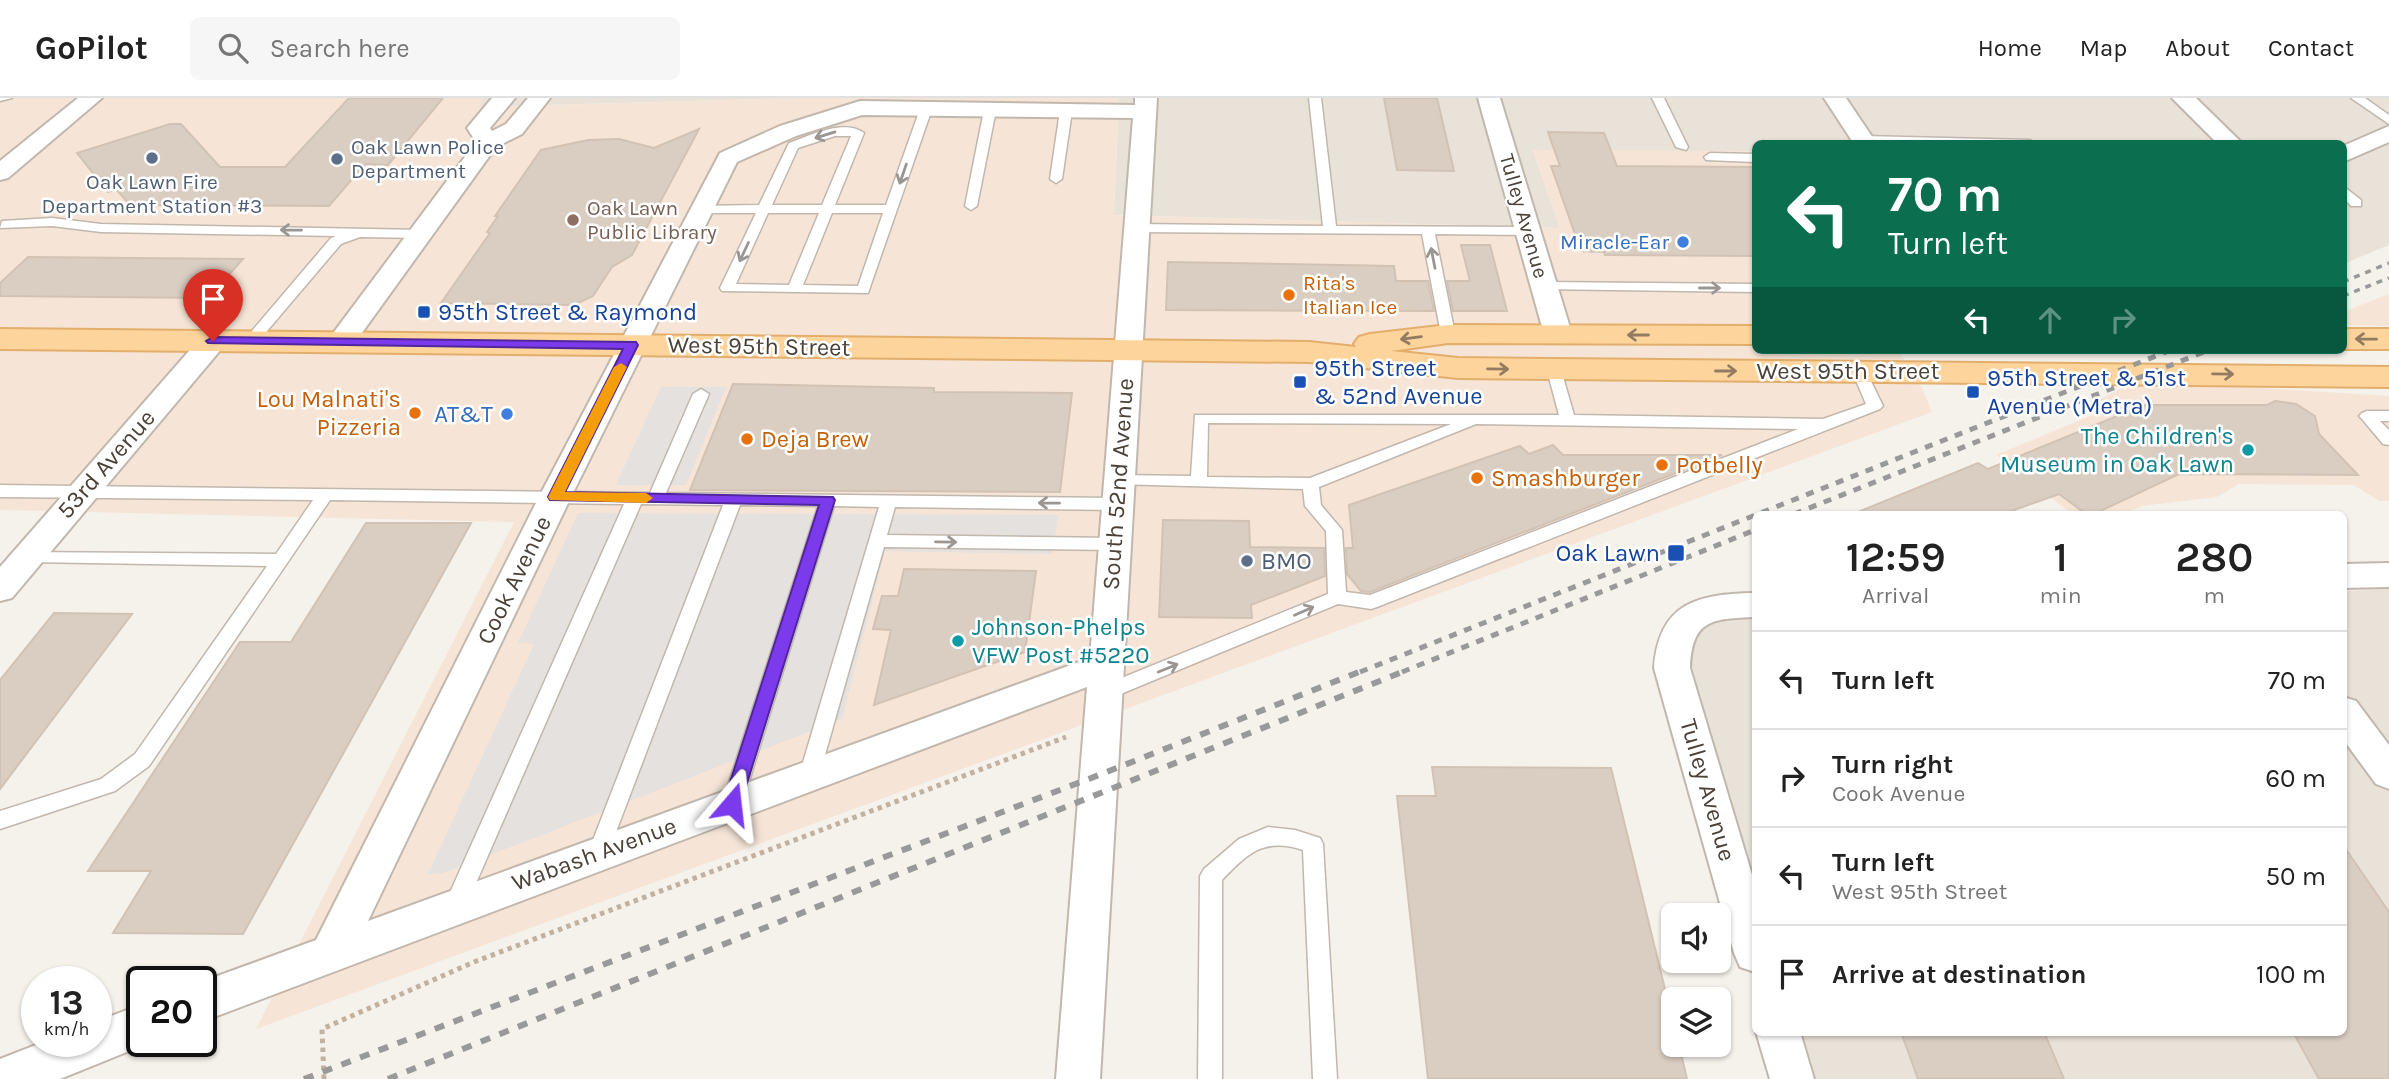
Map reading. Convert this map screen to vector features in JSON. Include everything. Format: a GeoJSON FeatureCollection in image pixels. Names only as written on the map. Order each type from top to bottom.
{"type":"FeatureCollection","features":[{"type":"Feature","properties":{"kind":"main road","name":"West 95th Street"},"geometry":{"type":"LineString","coordinates":[[1309,352],[1448,334],[1752,335]]}},
{"type":"Feature","properties":{"kind":"main road","name":"West 95th Street"},"geometry":{"type":"LineString","coordinates":[[0,339],[1309,352],[1458,368],[2389,377]]}},
{"type":"Feature","properties":{"kind":"main road"},"geometry":{"type":"LineString","coordinates":[[2347,339],[2389,339]]}},
{"type":"Feature","properties":{"kind":"street"},"geometry":{"type":"LineString","coordinates":[[0,173],[91,98]]}},
{"type":"Feature","properties":{"kind":"street"},"geometry":{"type":"LineString","coordinates":[[488,142],[478,128],[503,98]]}},
{"type":"Feature","properties":{"kind":"street"},"geometry":{"type":"LineString","coordinates":[[341,342],[488,142],[514,129],[539,98]]}},
{"type":"Feature","properties":{"kind":"street","name":"Tulley Avenue"},"geometry":{"type":"LineString","coordinates":[[1489,98],[1558,334]]}},
{"type":"Feature","properties":{"kind":"street"},"geometry":{"type":"LineString","coordinates":[[1835,98],[1863,140]]}},
{"type":"Feature","properties":{"kind":"street"},"geometry":{"type":"LineString","coordinates":[[2182,98],[2228,140]]}},
{"type":"Feature","properties":{"kind":"street","name":"Cook Avenue"},"geometry":{"type":"LineString","coordinates":[[332,951],[555,497],[727,158],[788,131],[860,108],[904,103],[926,109],[978,106],[1066,111],[1145,105]]}},
{"type":"Feature","properties":{"kind":"street","name":"South 52nd Avenue"},"geometry":{"type":"LineString","coordinates":[[1078,1079],[1145,105]]}},
{"type":"Feature","properties":{"kind":"street"},"geometry":{"type":"LineString","coordinates":[[2347,153],[2389,132]]}},
{"type":"Feature","properties":{"kind":"street","name":"53rd Avenue"},"geometry":{"type":"LineString","coordinates":[[0,589],[213,341]]}},
{"type":"Feature","properties":{"kind":"street"},"geometry":{"type":"LineString","coordinates":[[2347,576],[2389,575]]}},
{"type":"Feature","properties":{"kind":"street","name":"Tulley Avenue"},"geometry":{"type":"LineString","coordinates":[[1752,605],[1723,605],[1688,618],[1672,642],[1672,668],[1752,943]]}},
{"type":"Feature","properties":{"kind":"street","name":"Wabash Avenue"},"geometry":{"type":"LineString","coordinates":[[217,996],[808,776],[1105,694]]}},
{"type":"Feature","properties":{"kind":"street"},"geometry":{"type":"LineString","coordinates":[[2347,716],[2389,772]]}},
{"type":"Feature","properties":{"kind":"street"},"geometry":{"type":"LineString","coordinates":[[5,1079],[126,1031]]}},
{"type":"Feature","properties":{"kind":"street"},"geometry":{"type":"LineString","coordinates":[[1779,1036],[1792,1079]]}},
{"type":"Feature","properties":{"kind":"lane"},"geometry":{"type":"LineString","coordinates":[[0,98],[6,98]]}},
{"type":"Feature","properties":{"kind":"lane"},"geometry":{"type":"LineString","coordinates":[[1315,98],[1330,230]]}},
{"type":"Feature","properties":{"kind":"lane"},"geometry":{"type":"LineString","coordinates":[[1658,98],[1682,148]]}},
{"type":"Feature","properties":{"kind":"lane"},"geometry":{"type":"LineString","coordinates":[[2357,98],[2389,120]]}},
{"type":"Feature","properties":{"kind":"lane"},"geometry":{"type":"LineString","coordinates":[[971,206],[978,106]]}},
{"type":"Feature","properties":{"kind":"lane"},"geometry":{"type":"LineString","coordinates":[[794,289],[858,132],[834,132],[793,146],[727,288],[794,289],[863,290],[926,109]]}},
{"type":"Feature","properties":{"kind":"lane"},"geometry":{"type":"LineString","coordinates":[[1056,179],[1066,111]]}},
{"type":"Feature","properties":{"kind":"lane"},"geometry":{"type":"LineString","coordinates":[[1710,157],[1752,158]]}},
{"type":"Feature","properties":{"kind":"lane"},"geometry":{"type":"LineString","coordinates":[[701,209],[891,209]]}},
{"type":"Feature","properties":{"kind":"lane"},"geometry":{"type":"LineString","coordinates":[[1,229],[52,222],[101,228],[334,230],[421,234]]}},
{"type":"Feature","properties":{"kind":"lane"},"geometry":{"type":"LineString","coordinates":[[1136,228],[1528,231]]}},
{"type":"Feature","properties":{"kind":"lane"},"geometry":{"type":"LineString","coordinates":[[1428,230],[1448,334]]}},
{"type":"Feature","properties":{"kind":"lane"},"geometry":{"type":"LineString","coordinates":[[251,341],[336,241],[359,233]]}},
{"type":"Feature","properties":{"kind":"lane"},"geometry":{"type":"LineString","coordinates":[[1544,286],[1752,288]]}},
{"type":"Feature","properties":{"kind":"lane"},"geometry":{"type":"LineString","coordinates":[[1554,370],[1568,420]]}},
{"type":"Feature","properties":{"kind":"lane"},"geometry":{"type":"LineString","coordinates":[[1105,694],[1337,597],[1371,601],[1875,406],[1859,371]]}},
{"type":"Feature","properties":{"kind":"lane"},"geometry":{"type":"LineString","coordinates":[[656,498],[701,394]]}},
{"type":"Feature","properties":{"kind":"lane"},"geometry":{"type":"LineString","coordinates":[[2389,416],[2367,416],[2389,440]]}},
{"type":"Feature","properties":{"kind":"lane"},"geometry":{"type":"LineString","coordinates":[[1199,482],[1200,418],[1824,424]]}},
{"type":"Feature","properties":{"kind":"lane"},"geometry":{"type":"LineString","coordinates":[[0,491],[889,501],[1118,492],[1199,482],[1311,484],[1479,420]]}},
{"type":"Feature","properties":{"kind":"lane"},"geometry":{"type":"LineString","coordinates":[[1311,484],[1313,506],[1334,530],[1337,597]]}},
{"type":"Feature","properties":{"kind":"lane"},"geometry":{"type":"LineString","coordinates":[[0,820],[108,785],[142,760],[326,494]]}},
{"type":"Feature","properties":{"kind":"lane"},"geometry":{"type":"LineString","coordinates":[[455,906],[635,498]]}},
{"type":"Feature","properties":{"kind":"lane"},"geometry":{"type":"LineString","coordinates":[[598,853],[734,499]]}},
{"type":"Feature","properties":{"kind":"lane"},"geometry":{"type":"LineString","coordinates":[[732,804],[828,500]]}},
{"type":"Feature","properties":{"kind":"lane"},"geometry":{"type":"LineString","coordinates":[[808,776],[889,501]]}},
{"type":"Feature","properties":{"kind":"lane"},"geometry":{"type":"LineString","coordinates":[[878,541],[1114,544]]}},
{"type":"Feature","properties":{"kind":"lane"},"geometry":{"type":"LineString","coordinates":[[28,556],[281,560]]}},
{"type":"Feature","properties":{"kind":"lane"},"geometry":{"type":"LineString","coordinates":[[1210,1079],[1211,876],[1244,843],[1284,833],[1313,844],[1325,1079]]}},
{"type":"Feature","properties":{"kind":"path"},"geometry":{"type":"LineString","coordinates":[[324,1079],[321,1030],[474,962],[1105,694]]}},
{"type":"Feature","properties":{"kind":"shaded area"},"geometry":{"type":"Polygon","coordinates":[[[0,98],[484,98],[478,107],[798,98],[1119,98],[1114,215],[1560,228],[1533,150],[1752,151],[1752,354],[1901,354],[1922,388],[1932,412],[256,1029],[514,522],[0,510],[0,98]]]}},
{"type":"Feature","properties":{"kind":"shaded area"},"geometry":{"type":"Polygon","coordinates":[[[484,98],[798,98],[476,107],[484,98]]]}},
{"type":"Feature","properties":{"kind":"shaded area"},"geometry":{"type":"Polygon","coordinates":[[[1119,98],[2389,98],[2389,245],[2347,262],[2347,140],[1752,140],[1752,151],[1533,151],[1560,228],[1114,215],[1119,98]]]}},
{"type":"Feature","properties":{"kind":"shaded area"},"geometry":{"type":"Polygon","coordinates":[[[2389,294],[2389,326],[2347,325],[2347,310],[2389,294]]]}},
{"type":"Feature","properties":{"kind":"shaded area"},"geometry":{"type":"Polygon","coordinates":[[[2125,386],[2260,388],[2389,396],[2389,501],[2380,501],[2353,485],[2239,484],[2217,497],[2142,506],[2129,511],[2068,511],[1996,455],[2124,402],[2095,402],[2125,386]]]}},
{"type":"Feature","properties":{"kind":"shaded area"},"geometry":{"type":"Polygon","coordinates":[[[661,387],[726,387],[686,485],[616,485],[661,387]]]}},
{"type":"Feature","properties":{"kind":"shaded area"},"geometry":{"type":"Polygon","coordinates":[[[578,513],[1058,515],[1053,554],[885,551],[842,719],[443,873],[428,874],[534,644],[518,643],[578,513]]]}},
{"type":"Feature","properties":{"kind":"shaded area"},"geometry":{"type":"Polygon","coordinates":[[[2389,589],[2389,1079],[1811,1079],[1797,1036],[2347,1036],[2347,591],[2389,589]]]}},
{"type":"Feature","properties":{"kind":"shaded area"},"geometry":{"type":"Polygon","coordinates":[[[1726,612],[1752,612],[1752,888],[1689,679],[1685,639],[1726,612]]]}},
{"type":"Feature","properties":{"kind":"building"},"geometry":{"type":"Polygon","coordinates":[[[349,98],[443,98],[388,165],[365,164],[329,206],[130,205],[116,189],[108,192],[77,153],[170,124],[181,124],[220,167],[285,167],[349,98]]]}},
{"type":"Feature","properties":{"kind":"building"},"geometry":{"type":"Polygon","coordinates":[[[1384,98],[1437,98],[1454,171],[1397,170],[1384,98]]]}},
{"type":"Feature","properties":{"kind":"building","name":"Oak Lawn Public Library"},"geometry":{"type":"Polygon","coordinates":[[[699,129],[632,255],[612,267],[593,296],[574,305],[441,303],[490,233],[487,232],[498,216],[495,216],[541,150],[588,140],[619,139],[654,148],[699,129]]]}},
{"type":"Feature","properties":{"kind":"building"},"geometry":{"type":"Polygon","coordinates":[[[1548,132],[1604,133],[1617,166],[1752,167],[1752,256],[1605,255],[1604,252],[1581,251],[1551,166],[1560,166],[1548,132]]]}},
{"type":"Feature","properties":{"kind":"building"},"geometry":{"type":"Polygon","coordinates":[[[1461,245],[1490,245],[1507,311],[1453,311],[1447,281],[1470,281],[1461,245]]]}},
{"type":"Feature","properties":{"kind":"building"},"geometry":{"type":"Polygon","coordinates":[[[28,257],[243,259],[208,298],[0,296],[0,283],[28,257]]]}},
{"type":"Feature","properties":{"kind":"building"},"geometry":{"type":"Polygon","coordinates":[[[1168,262],[1394,266],[1396,281],[1428,281],[1434,311],[1166,310],[1168,262]]]}},
{"type":"Feature","properties":{"kind":"building"},"geometry":{"type":"Polygon","coordinates":[[[733,384],[934,388],[934,392],[1072,393],[1060,492],[690,490],[733,384]]]}},
{"type":"Feature","properties":{"kind":"building"},"geometry":{"type":"Polygon","coordinates":[[[2275,401],[2296,404],[2315,416],[2319,434],[2358,475],[2179,474],[2100,511],[2082,511],[2059,494],[2011,511],[1860,511],[1978,463],[1988,469],[2144,405],[2267,405],[2275,401]]]}},
{"type":"Feature","properties":{"kind":"building"},"geometry":{"type":"Polygon","coordinates":[[[1553,445],[1563,455],[1722,455],[1370,592],[1361,591],[1347,574],[1346,548],[1353,548],[1349,505],[1520,446],[1529,454],[1553,445]]]}},
{"type":"Feature","properties":{"kind":"building","name":"BMO"},"geometry":{"type":"Polygon","coordinates":[[[1163,520],[1249,521],[1250,547],[1324,548],[1325,576],[1251,605],[1252,618],[1159,617],[1163,520]]]}},
{"type":"Feature","properties":{"kind":"building"},"geometry":{"type":"Polygon","coordinates":[[[366,523],[471,523],[243,934],[113,933],[151,871],[88,871],[240,642],[291,642],[366,523]]]}},
{"type":"Feature","properties":{"kind":"building","name":"Johnson-Phelps VFW Post #5220"},"geometry":{"type":"Polygon","coordinates":[[[904,569],[1036,571],[1025,652],[874,705],[891,630],[873,629],[882,596],[898,596],[904,569]]]}},
{"type":"Feature","properties":{"kind":"building"},"geometry":{"type":"Polygon","coordinates":[[[54,613],[132,614],[0,789],[0,680],[54,613]]]}},
{"type":"Feature","properties":{"kind":"building"},"geometry":{"type":"Polygon","coordinates":[[[1432,767],[1611,768],[1664,987],[1661,987],[1661,1057],[1682,1057],[1687,1079],[1428,1079],[1397,796],[1436,796],[1432,767]]]}},
{"type":"Feature","properties":{"kind":"building"},"geometry":{"type":"Polygon","coordinates":[[[2347,851],[2389,912],[2389,1079],[2319,1079],[2295,1036],[2347,1036],[2347,851]]]}},
{"type":"Feature","properties":{"kind":"building"},"geometry":{"type":"Polygon","coordinates":[[[1902,1036],[2046,1036],[2064,1079],[1918,1079],[1902,1036]]]}},
{"type":"Feature","properties":{"kind":"railway"},"geometry":{"type":"LineString","coordinates":[[2347,280],[2389,263]]}},
{"type":"Feature","properties":{"kind":"railway"},"geometry":{"type":"LineString","coordinates":[[2347,294],[2389,278]]}},
{"type":"Feature","properties":{"kind":"railway"},"geometry":{"type":"LineString","coordinates":[[1766,511],[2161,354]]}},
{"type":"Feature","properties":{"kind":"railway"},"geometry":{"type":"LineString","coordinates":[[1802,511],[2199,354]]}},
{"type":"Feature","properties":{"kind":"railway"},"geometry":{"type":"LineString","coordinates":[[1360,672],[1752,516]]}},
{"type":"Feature","properties":{"kind":"railway"},"geometry":{"type":"LineString","coordinates":[[1402,672],[1752,531]]}},
{"type":"Feature","properties":{"kind":"railway"},"geometry":{"type":"LineString","coordinates":[[304,1079],[1099,775],[1364,670]]}},
{"type":"Feature","properties":{"kind":"railway"},"geometry":{"type":"LineString","coordinates":[[388,1079],[1407,670]]}},
{"type":"Feature","properties":{"kind":"slow traffic"},"geometry":{"type":"LineString","coordinates":[[621,367],[555,497],[646,498]]}},
{"type":"Feature","properties":{"kind":"place","name":"Oak Lawn Fire Department Station #3"},"geometry":{"type":"Point","coordinates":[152,158]}},
{"type":"Feature","properties":{"kind":"place","name":"Oak Lawn Police Department"},"geometry":{"type":"Point","coordinates":[337,159]}},
{"type":"Feature","properties":{"kind":"place","name":"Oak Lawn Public Library"},"geometry":{"type":"Point","coordinates":[573,220]}},
{"type":"Feature","properties":{"kind":"place","name":"Miracle-Ear"},"geometry":{"type":"Point","coordinates":[1683,242]}},
{"type":"Feature","properties":{"kind":"place","name":"Rita's Italian Ice"},"geometry":{"type":"Point","coordinates":[1289,295]}},
{"type":"Feature","properties":{"kind":"place","name":"95th Street & Raymond"},"geometry":{"type":"Point","coordinates":[424,312]}},
{"type":"Feature","properties":{"kind":"place","name":"95th Street & 52nd Avenue"},"geometry":{"type":"Point","coordinates":[1300,382]}},
{"type":"Feature","properties":{"kind":"place","name":"95th Street & 51st Avenue (Metra)"},"geometry":{"type":"Point","coordinates":[1973,392]}},
{"type":"Feature","properties":{"kind":"place","name":"Lou Malnati's Pizzeria"},"geometry":{"type":"Point","coordinates":[415,413]}},
{"type":"Feature","properties":{"kind":"place","name":"AT&T"},"geometry":{"type":"Point","coordinates":[507,414]}},
{"type":"Feature","properties":{"kind":"place","name":"Deja Brew"},"geometry":{"type":"Point","coordinates":[747,439]}},
{"type":"Feature","properties":{"kind":"place","name":"The Children's Museum in Oak Lawn"},"geometry":{"type":"Point","coordinates":[2248,450]}},
{"type":"Feature","properties":{"kind":"place","name":"Potbelly"},"geometry":{"type":"Point","coordinates":[1662,465]}},
{"type":"Feature","properties":{"kind":"place","name":"Smashburger"},"geometry":{"type":"Point","coordinates":[1477,478]}},
{"type":"Feature","properties":{"kind":"place","name":"Oak Lawn"},"geometry":{"type":"Point","coordinates":[1676,553]}},
{"type":"Feature","properties":{"kind":"place","name":"BMO"},"geometry":{"type":"Point","coordinates":[1247,561]}},
{"type":"Feature","properties":{"kind":"place","name":"Johnson-Phelps VFW Post #5220"},"geometry":{"type":"Point","coordinates":[958,641]}},
{"type":"Feature","properties":{"kind":"route"},"geometry":{"type":"LineString","coordinates":[[213,341],[632,345],[555,497],[828,500],[732,804]]}}]}
